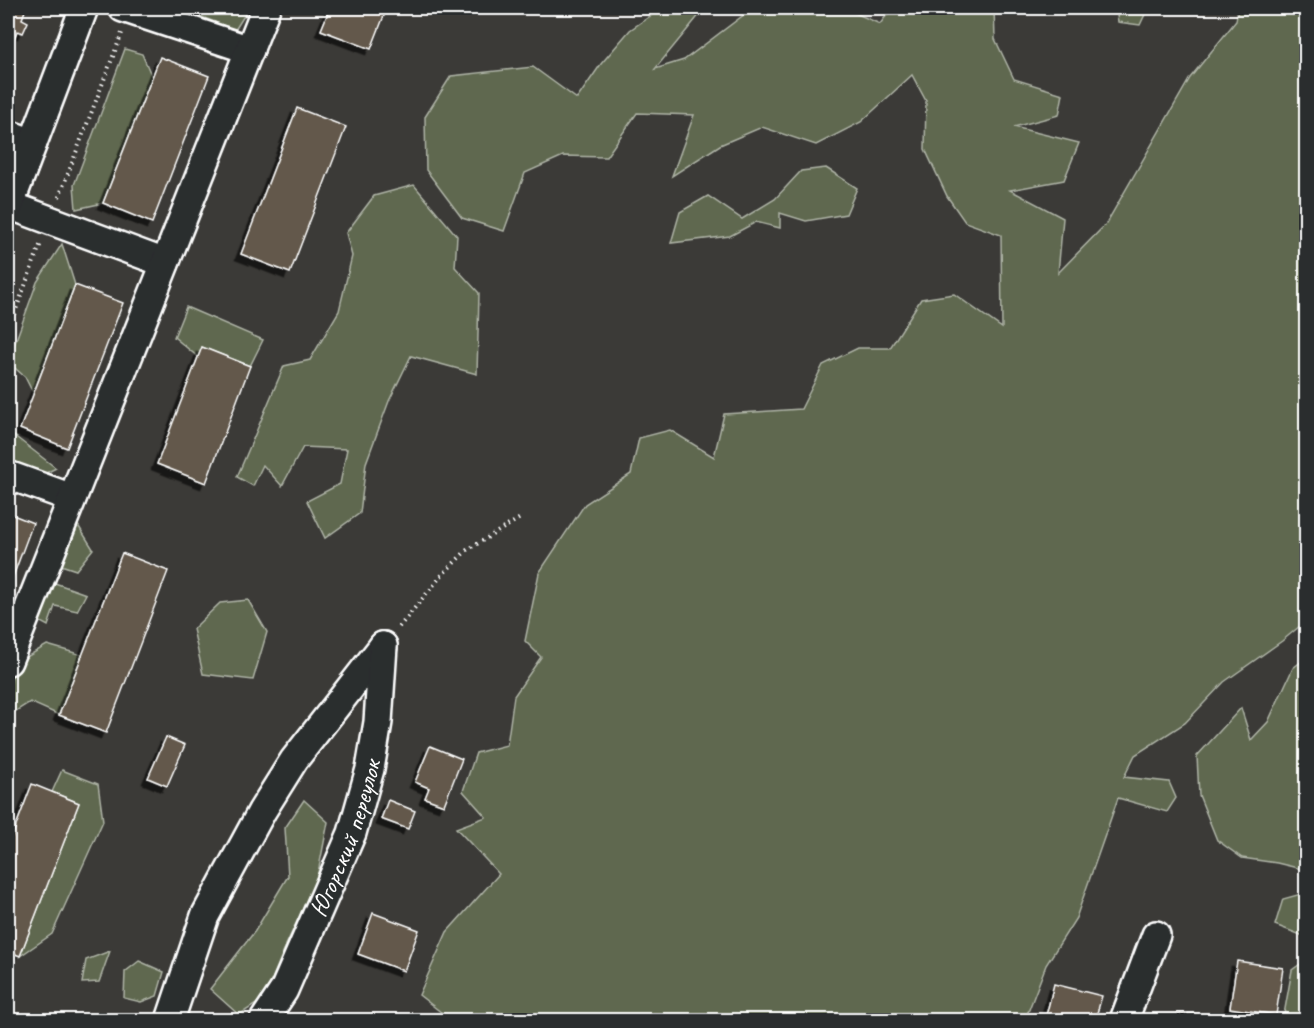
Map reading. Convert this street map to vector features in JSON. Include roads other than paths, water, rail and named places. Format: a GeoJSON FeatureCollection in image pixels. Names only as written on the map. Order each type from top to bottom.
{"type":"FeatureCollection","features":[{"type":"Feature","properties":{"kind":"street"},"geometry":{"type":"LineString","coordinates":[[84,8],[8,207],[50,220],[165,263]]}},
{"type":"Feature","properties":{"kind":"street"},"geometry":{"type":"LineString","coordinates":[[8,661],[266,8]]}},
{"type":"Feature","properties":{"kind":"street"},"geometry":{"type":"LineString","coordinates":[[127,9],[249,50]]}},
{"type":"Feature","properties":{"kind":"street"},"geometry":{"type":"LineString","coordinates":[[8,134],[33,143]]}},
{"type":"Feature","properties":{"kind":"street"},"geometry":{"type":"LineString","coordinates":[[8,474],[72,498]]}},
{"type":"Feature","properties":{"kind":"street","name":"Югорский переулок"},"geometry":{"type":"LineString","coordinates":[[170,1020],[205,916],[262,811],[294,760],[383,645],[378,722],[370,769],[352,833],[284,990],[264,1020]]}},
{"type":"Feature","properties":{"kind":"street"},"geometry":{"type":"LineString","coordinates":[[1124,1020],[1156,935]]}}]}
